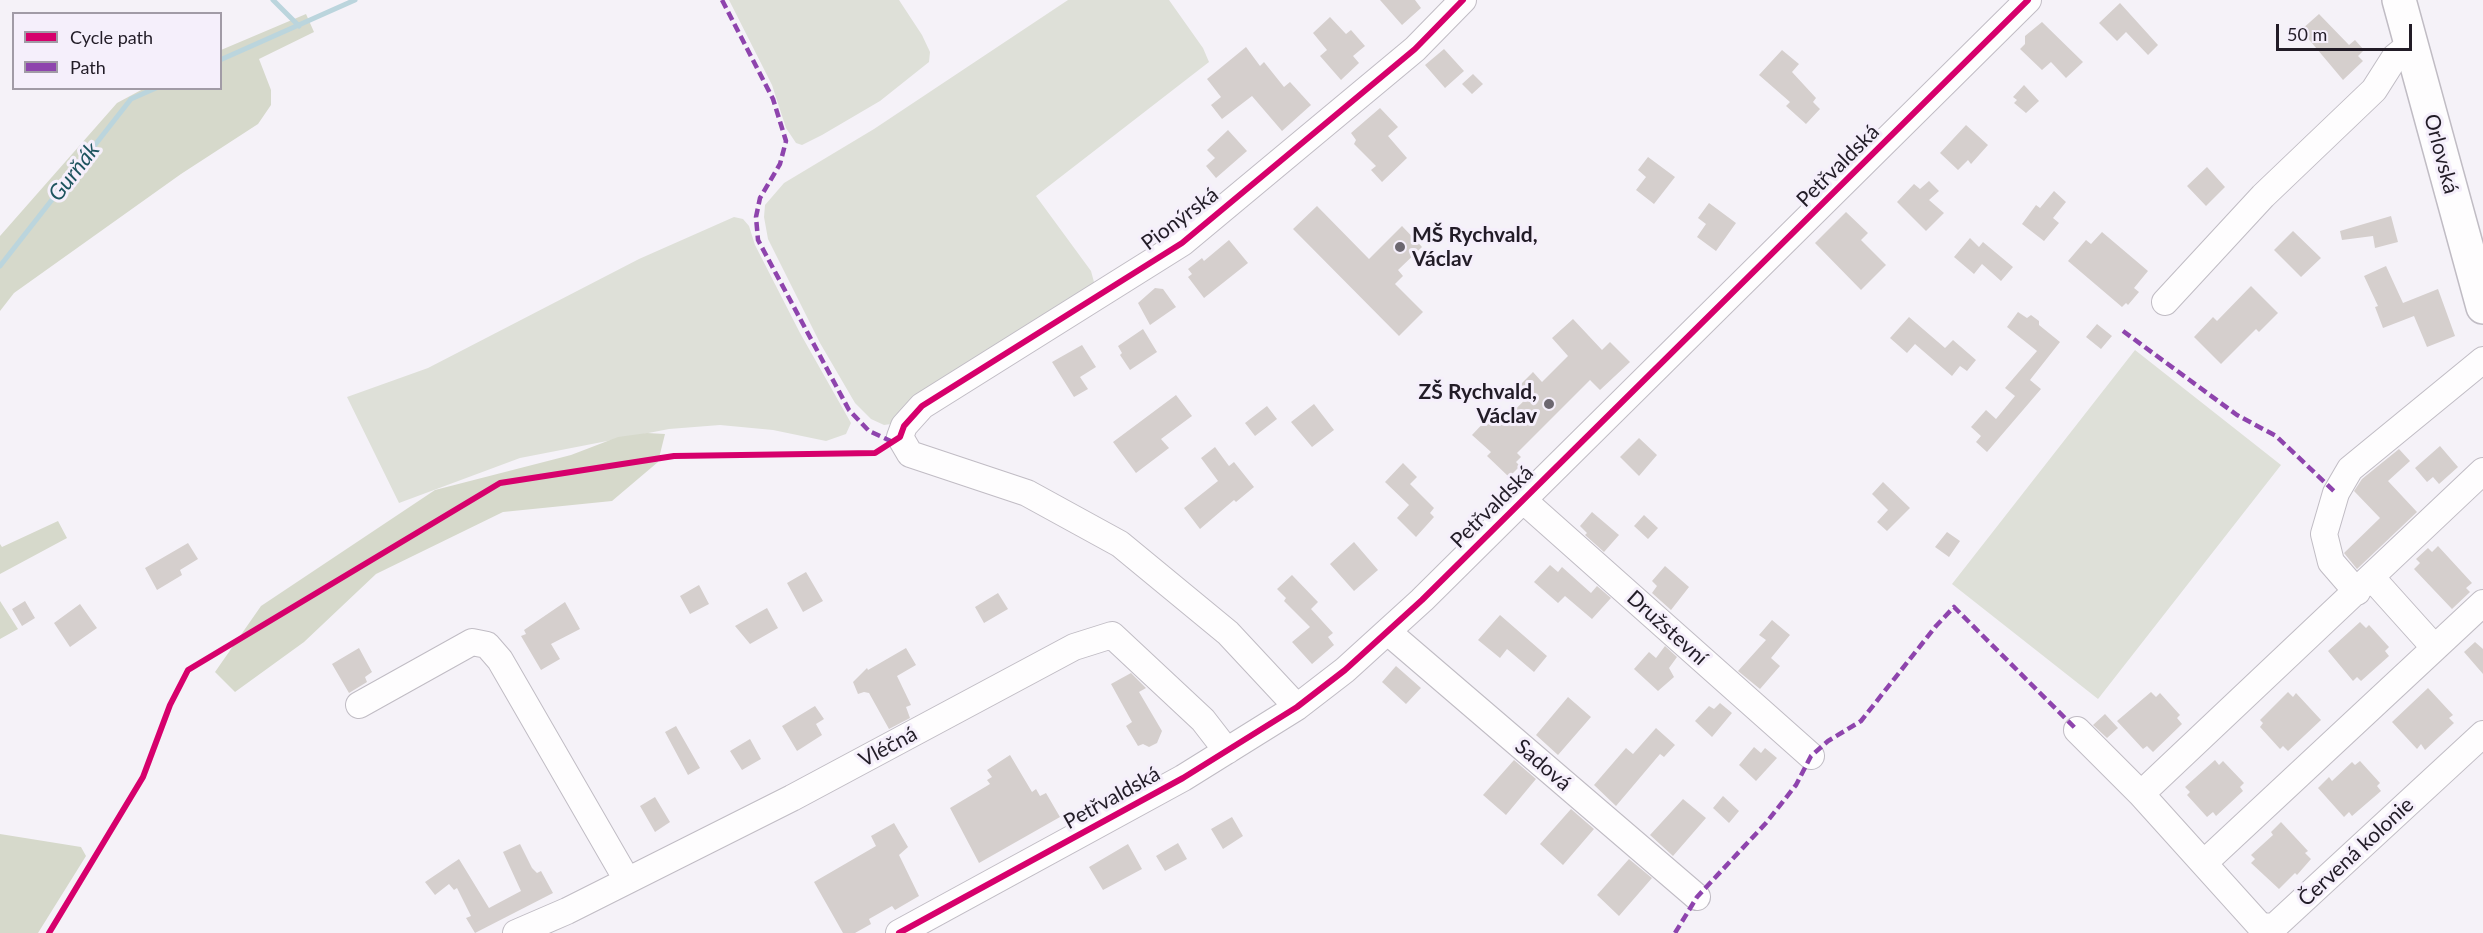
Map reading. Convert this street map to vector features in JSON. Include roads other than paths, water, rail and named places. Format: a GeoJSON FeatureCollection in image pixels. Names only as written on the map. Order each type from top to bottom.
{"type":"FeatureCollection","features":[{"type":"Feature","properties":{"kind":"main road","name":"Orlovská"},"geometry":{"type":"LineString","coordinates":[[2399,0],[2483,307]]}},
{"type":"Feature","properties":{"kind":"street","name":"Pionýrská"},"geometry":{"type":"LineString","coordinates":[[1297,707],[1228,633],[1120,544],[1027,493],[910,454],[900,437],[904,426],[922,406],[1182,243],[1415,49],[1463,0]]}},
{"type":"Feature","properties":{"kind":"street","name":"Petřvaldská"},"geometry":{"type":"LineString","coordinates":[[900,933],[936,924],[1227,751],[1297,707],[1388,632],[2028,0]]}},
{"type":"Feature","properties":{"kind":"street"},"geometry":{"type":"LineString","coordinates":[[2165,302],[2263,196],[2374,90],[2396,57],[2410,45]]}},
{"type":"Feature","properties":{"kind":"street"},"geometry":{"type":"LineString","coordinates":[[2434,647],[2364,585],[2331,562],[2324,534],[2336,493],[2350,469],[2483,360]]}},
{"type":"Feature","properties":{"kind":"street"},"geometry":{"type":"LineString","coordinates":[[2141,794],[2483,471]]}},
{"type":"Feature","properties":{"kind":"street","name":"Družstevní"},"geometry":{"type":"LineString","coordinates":[[1523,500],[1811,756]]}},
{"type":"Feature","properties":{"kind":"street"},"geometry":{"type":"LineString","coordinates":[[2204,863],[2483,603]]}},
{"type":"Feature","properties":{"kind":"street","name":"Sadová"},"geometry":{"type":"LineString","coordinates":[[1388,632],[1697,897]]}},
{"type":"Feature","properties":{"kind":"street","name":"Vléčná"},"geometry":{"type":"LineString","coordinates":[[516,933],[802,793],[1074,647],[1112,635],[1203,720],[1227,751]]}},
{"type":"Feature","properties":{"kind":"street"},"geometry":{"type":"LineString","coordinates":[[359,705],[472,642],[487,645],[500,660],[627,880]]}},
{"type":"Feature","properties":{"kind":"street","name":"Červená kolonie"},"geometry":{"type":"LineString","coordinates":[[2077,730],[2141,794],[2261,927],[2275,926],[2483,734]]}},
{"type":"Feature","properties":{"kind":"waterway"},"geometry":{"type":"LineString","coordinates":[[273,0],[299,26]]}},
{"type":"Feature","properties":{"kind":"waterway","name":"Gurňák"},"geometry":{"type":"LineString","coordinates":[[222,59],[355,0]]}},
{"type":"Feature","properties":{"kind":"waterway","name":"Gurňák"},"geometry":{"type":"LineString","coordinates":[[0,266],[131,99],[151,90]]}},
{"type":"Feature","properties":{"kind":"place","name":"MŠ Rychvald, Václav"},"geometry":{"type":"Point","coordinates":[1400,247]}},
{"type":"Feature","properties":{"kind":"place","name":"ZŠ Rychvald, Václav"},"geometry":{"type":"Point","coordinates":[1549,404]}}]}
